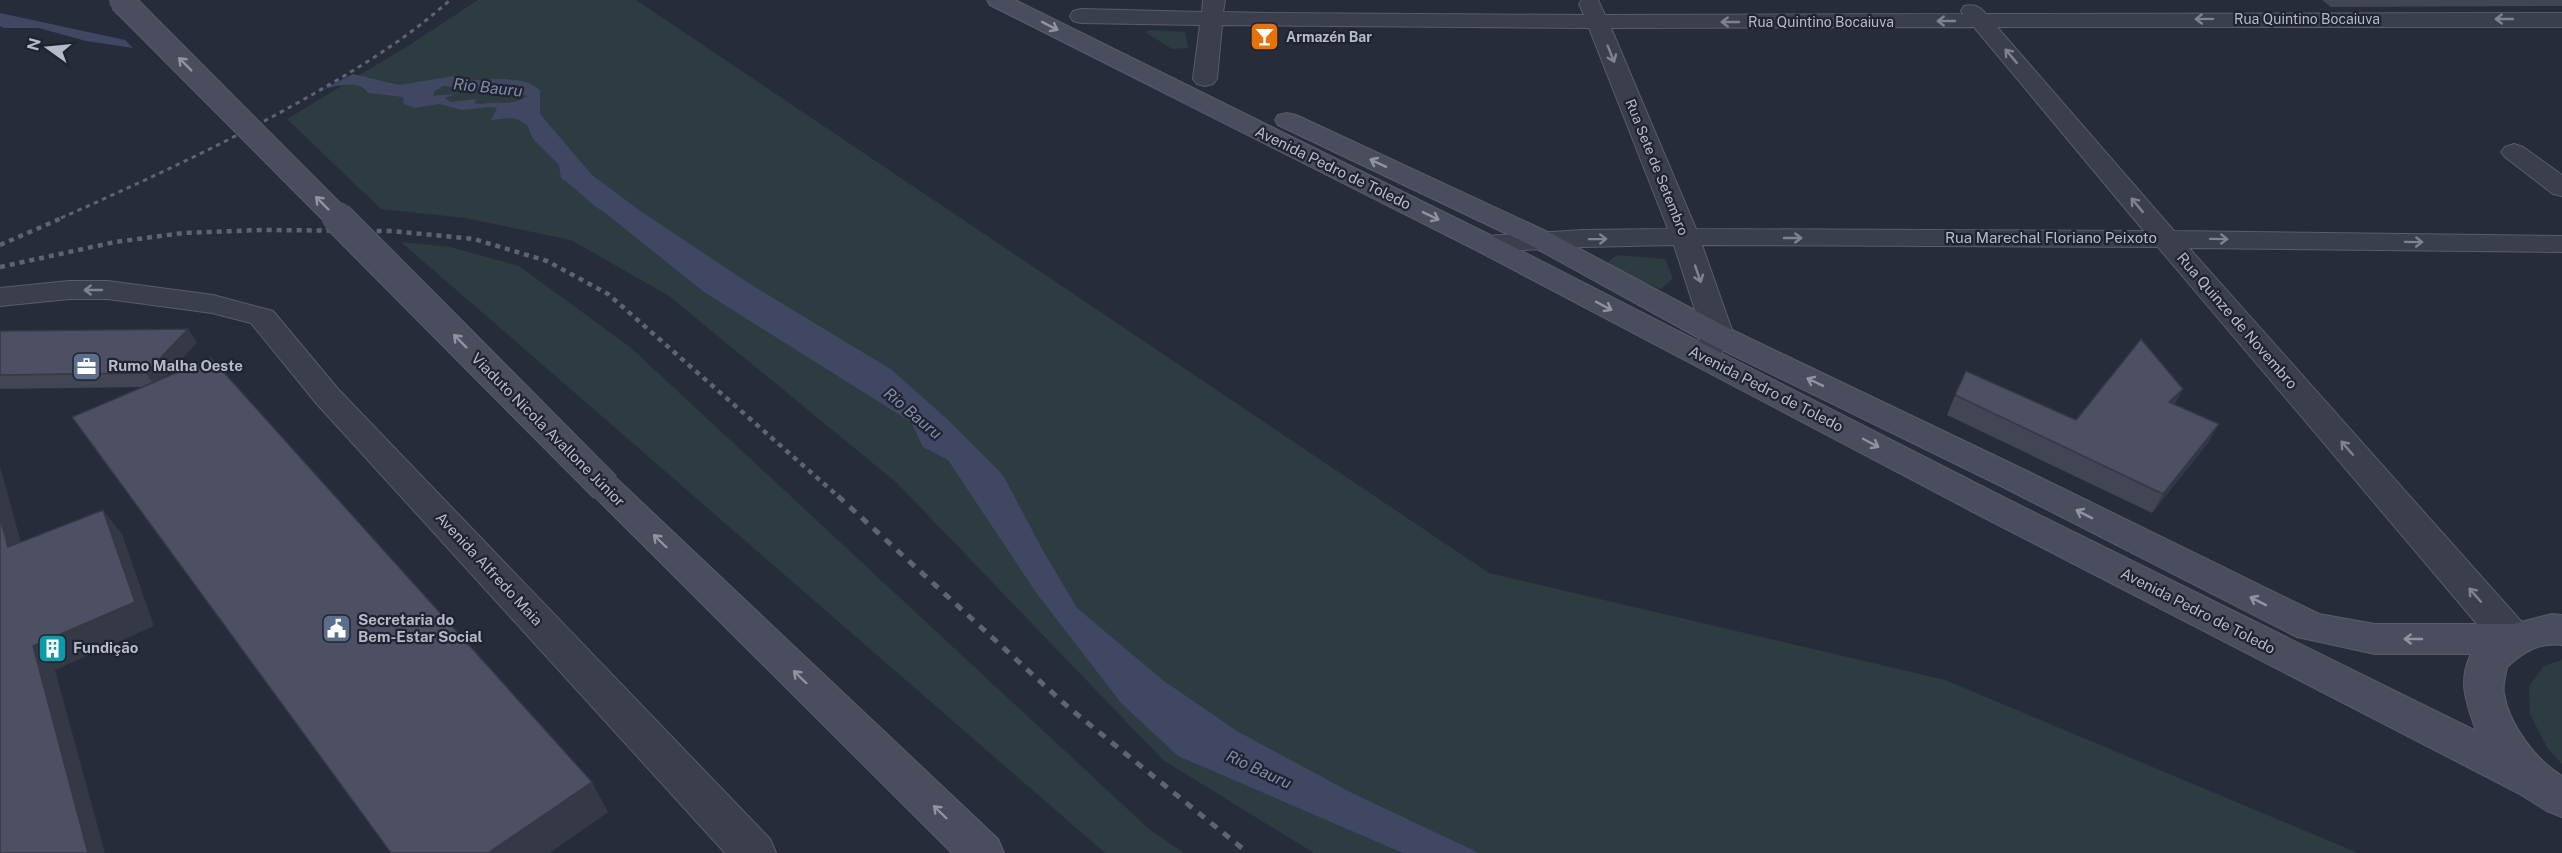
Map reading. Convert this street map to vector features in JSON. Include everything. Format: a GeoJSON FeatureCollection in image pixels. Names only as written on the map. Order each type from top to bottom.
{"type":"FeatureCollection","features":[{"type":"Feature","properties":{"kind":"main road","name":"Viaduto Nicola Avallone Júnior"},"geometry":{"type":"LineString","coordinates":[[121,0],[604,487],[982,853]]}},
{"type":"Feature","properties":{"kind":"main road","name":"Avenida Pedro de Toledo"},"geometry":{"type":"LineString","coordinates":[[998,0],[1252,116],[1540,239],[1711,345],[1989,505],[2547,789]]}},
{"type":"Feature","properties":{"kind":"main road","name":"Avenida Pedro de Toledo"},"geometry":{"type":"LineString","coordinates":[[1046,0],[1205,79],[1252,116],[1647,329],[1711,345],[2015,479],[2311,627],[2375,639],[2513,639]]}},
{"type":"Feature","properties":{"kind":"main road"},"geometry":{"type":"LineString","coordinates":[[2547,789],[2497,734],[2483,693],[2488,660],[2513,639],[2552,629],[2562,630]]}},
{"type":"Feature","properties":{"kind":"street"},"geometry":{"type":"LineString","coordinates":[[2283,0],[2307,18]]}},
{"type":"Feature","properties":{"kind":"street","name":"Rua Quintino Bocaiuva"},"geometry":{"type":"LineString","coordinates":[[1081,16],[1213,10],[1972,11],[2307,18],[2562,20]]}},
{"type":"Feature","properties":{"kind":"street"},"geometry":{"type":"LineString","coordinates":[[1205,79],[1213,10]]}},
{"type":"Feature","properties":{"kind":"street","name":"Rua Sete de Setembro"},"geometry":{"type":"LineString","coordinates":[[1593,11],[1686,238],[1711,345]]}},
{"type":"Feature","properties":{"kind":"street","name":"Rua Quinze de Novembro"},"geometry":{"type":"LineString","coordinates":[[1972,11],[2164,238],[2513,639]]}},
{"type":"Feature","properties":{"kind":"street"},"geometry":{"type":"LineString","coordinates":[[2514,152],[2562,188]]}},
{"type":"Feature","properties":{"kind":"street","name":"Rua Marechal Floriano Peixoto"},"geometry":{"type":"LineString","coordinates":[[1486,244],[1540,239],[2164,238],[2562,244]]}},
{"type":"Feature","properties":{"kind":"street","name":"Avenida Alfredo Maia"},"geometry":{"type":"LineString","coordinates":[[0,297],[69,290],[108,290],[213,304],[262,317],[327,396],[754,853]]}},
{"type":"Feature","properties":{"kind":"street","name":"Avenida Alfredo Maia"},"geometry":{"type":"LineString","coordinates":[[0,317],[213,304]]}},
{"type":"Feature","properties":{"kind":"shaded area"},"geometry":{"type":"Polygon","coordinates":[[[478,0],[636,0],[1489,573],[1945,680],[2358,853],[1314,853],[1163,760],[897,483],[669,296],[571,240],[465,218],[381,209],[287,119],[411,44],[478,0]]]}},
{"type":"Feature","properties":{"kind":"shaded area"},"geometry":{"type":"Polygon","coordinates":[[[1150,30],[1185,32],[1188,48],[1172,49],[1145,32],[1150,30]]]}},
{"type":"Feature","properties":{"kind":"shaded area"},"geometry":{"type":"Polygon","coordinates":[[[401,242],[450,247],[519,266],[630,347],[1150,830],[1184,853],[1105,853],[401,242]]]}},
{"type":"Feature","properties":{"kind":"shaded area"},"geometry":{"type":"Polygon","coordinates":[[[1617,255],[1665,259],[1673,278],[1661,289],[1604,265],[1617,255]]]}},
{"type":"Feature","properties":{"kind":"shaded area"},"geometry":{"type":"Polygon","coordinates":[[[2562,660],[2562,764],[2548,749],[2530,714],[2529,686],[2544,666],[2562,660]]]}},
{"type":"Feature","properties":{"kind":"water"},"geometry":{"type":"Polygon","coordinates":[[[0,13],[125,40],[133,48],[86,41],[39,28],[4,28],[0,26],[0,13]]]}},
{"type":"Feature","properties":{"kind":"water","name":"Rio Bauru"},"geometry":{"type":"Polygon","coordinates":[[[353,74],[399,85],[454,76],[455,80],[511,79],[531,84],[540,90],[540,114],[592,175],[639,210],[750,284],[892,370],[947,419],[1003,475],[1041,547],[1077,608],[1164,681],[1237,731],[1350,792],[1479,853],[1403,853],[1178,756],[1122,704],[1037,594],[948,460],[923,447],[911,422],[704,292],[561,178],[559,165],[533,139],[527,125],[517,119],[491,120],[497,108],[489,107],[462,110],[439,104],[415,108],[404,104],[403,97],[368,93],[354,85],[324,89],[353,74]],[[443,86],[435,91],[433,96],[456,94],[445,98],[450,102],[477,99],[474,103],[480,104],[513,102],[527,96],[490,86],[472,89],[443,86]]]}},
{"type":"Feature","properties":{"kind":"building","name":"Rumo Malha Oeste"},"geometry":{"type":"Polygon","coordinates":[[[188,329],[146,373],[0,375],[0,331],[188,329]]]}},
{"type":"Feature","properties":{"kind":"building"},"geometry":{"type":"Polygon","coordinates":[[[2141,339],[2183,389],[2169,402],[2219,424],[2163,494],[1955,395],[1966,371],[2076,420],[2141,339]]]}},
{"type":"Feature","properties":{"kind":"building","name":"Secretaria do Bem-Estar Social"},"geometry":{"type":"Polygon","coordinates":[[[211,358],[592,782],[488,853],[391,853],[72,417],[211,358]]]}},
{"type":"Feature","properties":{"kind":"building","name":"Fundição"},"geometry":{"type":"Polygon","coordinates":[[[103,510],[135,602],[33,646],[88,853],[0,853],[0,517],[8,547],[103,510]]]}},
{"type":"Feature","properties":{"kind":"railway"},"geometry":{"type":"LineString","coordinates":[[61,218],[190,159],[315,93],[385,50],[450,0]]}},
{"type":"Feature","properties":{"kind":"railway"},"geometry":{"type":"LineString","coordinates":[[0,245],[64,217]]}},
{"type":"Feature","properties":{"kind":"railway"},"geometry":{"type":"LineString","coordinates":[[0,267],[115,242],[183,233],[261,230],[392,231],[474,239],[547,261],[608,294],[839,497]]}},
{"type":"Feature","properties":{"kind":"railway"},"geometry":{"type":"LineString","coordinates":[[838,496],[1068,707],[1248,853]]}},
{"type":"Feature","properties":{"kind":"place","name":"Armazén Bar"},"geometry":{"type":"Point","coordinates":[1265,37]}},
{"type":"Feature","properties":{"kind":"place","name":"Rumo Malha Oeste"},"geometry":{"type":"Point","coordinates":[87,366]}},
{"type":"Feature","properties":{"kind":"place","name":"Secretaria do Bem-Estar Social"},"geometry":{"type":"Point","coordinates":[337,629]}},
{"type":"Feature","properties":{"kind":"place","name":"Fundição"},"geometry":{"type":"Point","coordinates":[52,648]}}]}
